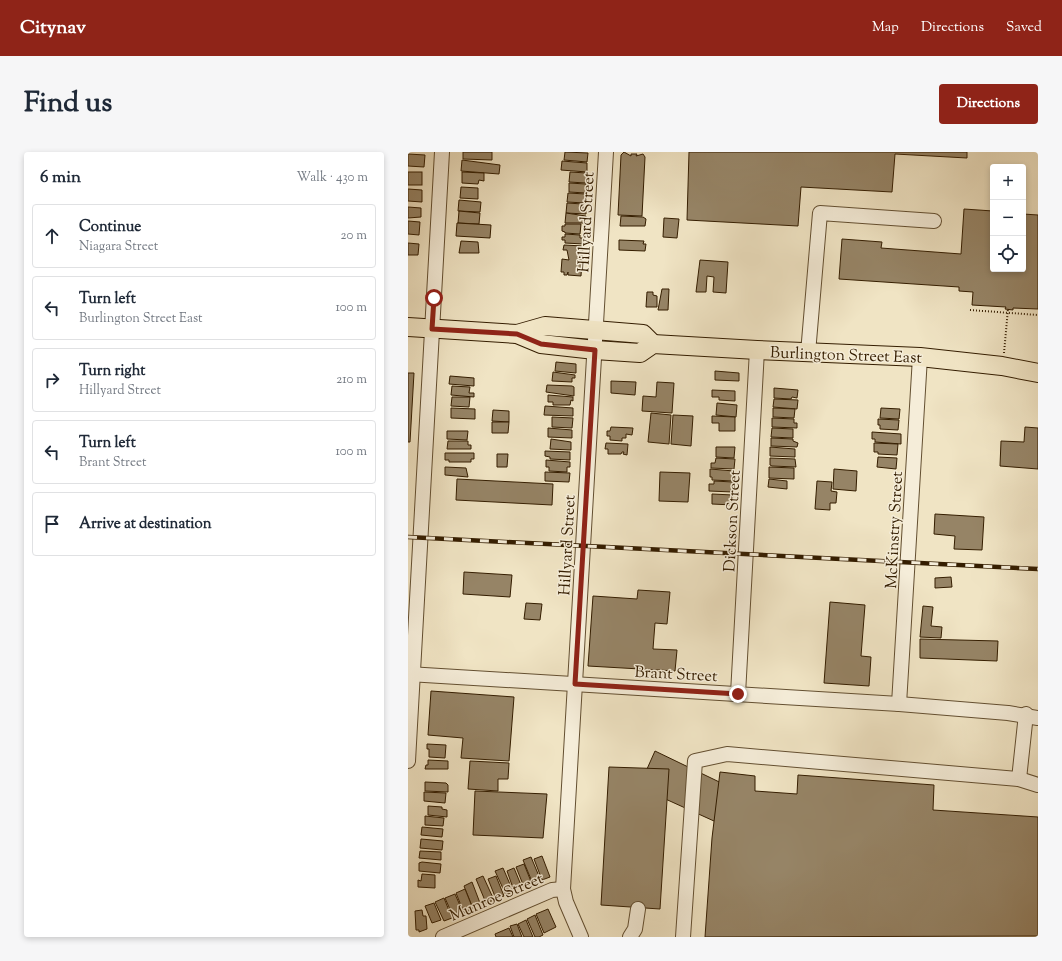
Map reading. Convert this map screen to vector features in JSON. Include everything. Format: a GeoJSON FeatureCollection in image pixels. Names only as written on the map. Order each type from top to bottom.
{"type":"FeatureCollection","features":[{"type":"Feature","properties":{"kind":"main road","name":"Burlington Street East"},"geometry":{"type":"LineString","coordinates":[[408,327],[517,334],[546,326],[643,334],[653,344]]}},
{"type":"Feature","properties":{"kind":"main road","name":"Burlington Street East"},"geometry":{"type":"LineString","coordinates":[[517,334],[541,344],[595,350],[640,352],[653,344],[808,353],[920,357],[1002,366],[1038,373]]}},
{"type":"Feature","properties":{"kind":"street"},"geometry":{"type":"LineString","coordinates":[[408,761],[410,674],[442,152]]}},
{"type":"Feature","properties":{"kind":"street","name":"Hillyard Street"},"geometry":{"type":"LineString","coordinates":[[581,937],[566,902],[563,889],[606,152]]}},
{"type":"Feature","properties":{"kind":"street"},"geometry":{"type":"LineString","coordinates":[[808,353],[820,213],[934,222]]}},
{"type":"Feature","properties":{"kind":"street","name":"Dickson Street"},"geometry":{"type":"LineString","coordinates":[[738,694],[757,350]]}},
{"type":"Feature","properties":{"kind":"street","name":"McKinstry Street"},"geometry":{"type":"LineString","coordinates":[[899,704],[909,562],[920,357]]}},
{"type":"Feature","properties":{"kind":"street","name":"Brant Street"},"geometry":{"type":"LineString","coordinates":[[410,674],[899,704],[1032,716]]}},
{"type":"Feature","properties":{"kind":"street"},"geometry":{"type":"LineString","coordinates":[[1019,779],[1032,716]]}},
{"type":"Feature","properties":{"kind":"street"},"geometry":{"type":"LineString","coordinates":[[683,937],[695,761],[727,754],[1019,779],[1038,785]]}},
{"type":"Feature","properties":{"kind":"street","name":"Munroe Street"},"geometry":{"type":"LineString","coordinates":[[443,937],[552,890],[563,889]]}},
{"type":"Feature","properties":{"kind":"street"},"geometry":{"type":"LineString","coordinates":[[630,937],[635,930],[638,909]]}},
{"type":"Feature","properties":{"kind":"path"},"geometry":{"type":"LineString","coordinates":[[1002,366],[1008,309]]}},
{"type":"Feature","properties":{"kind":"path"},"geometry":{"type":"LineString","coordinates":[[970,310],[1038,315]]}},
{"type":"Feature","properties":{"kind":"building"},"geometry":{"type":"Polygon","coordinates":[[[463,152],[492,152],[492,160],[463,159],[463,152]]]}},
{"type":"Feature","properties":{"kind":"building"},"geometry":{"type":"Polygon","coordinates":[[[565,152],[588,153],[587,162],[564,160],[565,152]]]}},
{"type":"Feature","properties":{"kind":"building"},"geometry":{"type":"Polygon","coordinates":[[[624,152],[631,156],[631,154],[637,154],[636,156],[643,154],[645,157],[642,216],[618,215],[621,155],[624,152]]]}},
{"type":"Feature","properties":{"kind":"building"},"geometry":{"type":"Polygon","coordinates":[[[689,152],[967,152],[967,158],[895,154],[892,192],[801,187],[798,226],[687,220],[689,152]]]}},
{"type":"Feature","properties":{"kind":"building"},"geometry":{"type":"Polygon","coordinates":[[[408,154],[425,155],[424,167],[408,166],[408,154]]]}},
{"type":"Feature","properties":{"kind":"building"},"geometry":{"type":"Polygon","coordinates":[[[462,160],[500,165],[499,174],[461,171],[462,160]]]}},
{"type":"Feature","properties":{"kind":"building"},"geometry":{"type":"Polygon","coordinates":[[[562,161],[587,163],[587,172],[561,170],[562,161]]]}},
{"type":"Feature","properties":{"kind":"building"},"geometry":{"type":"Polygon","coordinates":[[[408,172],[422,172],[422,185],[408,185],[408,172]]]}},
{"type":"Feature","properties":{"kind":"building"},"geometry":{"type":"Polygon","coordinates":[[[462,172],[484,173],[484,181],[479,180],[478,184],[462,183],[462,172]]]}},
{"type":"Feature","properties":{"kind":"building"},"geometry":{"type":"Polygon","coordinates":[[[570,172],[587,173],[586,183],[569,182],[570,172]]]}},
{"type":"Feature","properties":{"kind":"building"},"geometry":{"type":"Polygon","coordinates":[[[569,183],[586,184],[586,193],[569,192],[569,183]]]}},
{"type":"Feature","properties":{"kind":"building"},"geometry":{"type":"Polygon","coordinates":[[[461,187],[478,188],[478,199],[460,198],[461,187]]]}},
{"type":"Feature","properties":{"kind":"building"},"geometry":{"type":"Polygon","coordinates":[[[408,189],[422,190],[422,202],[408,201],[408,189]]]}},
{"type":"Feature","properties":{"kind":"building"},"geometry":{"type":"Polygon","coordinates":[[[568,193],[586,194],[585,203],[567,202],[568,193]]]}},
{"type":"Feature","properties":{"kind":"building"},"geometry":{"type":"Polygon","coordinates":[[[459,200],[481,202],[480,212],[458,211],[459,200]]]}},
{"type":"Feature","properties":{"kind":"building"},"geometry":{"type":"Polygon","coordinates":[[[567,203],[583,204],[582,207],[586,207],[586,214],[566,213],[567,203]]]}},
{"type":"Feature","properties":{"kind":"building"},"geometry":{"type":"Polygon","coordinates":[[[408,207],[421,208],[421,217],[408,218],[408,207]]]}},
{"type":"Feature","properties":{"kind":"building"},"geometry":{"type":"Polygon","coordinates":[[[964,209],[990,211],[990,272],[1026,272],[1026,214],[1038,215],[1038,309],[1013,308],[1013,310],[1005,309],[1006,307],[972,305],[973,292],[959,291],[959,287],[839,279],[842,239],[882,242],[881,248],[961,254],[964,209]]]}},
{"type":"Feature","properties":{"kind":"building"},"geometry":{"type":"Polygon","coordinates":[[[459,211],[480,213],[479,224],[458,223],[459,211]]]}},
{"type":"Feature","properties":{"kind":"building"},"geometry":{"type":"Polygon","coordinates":[[[566,213],[586,216],[585,223],[565,223],[566,213]]]}},
{"type":"Feature","properties":{"kind":"building"},"geometry":{"type":"Polygon","coordinates":[[[621,216],[643,217],[646,219],[645,226],[620,226],[621,216]]]}},
{"type":"Feature","properties":{"kind":"building"},"geometry":{"type":"Polygon","coordinates":[[[664,218],[679,219],[677,238],[663,237],[664,218]]]}},
{"type":"Feature","properties":{"kind":"building"},"geometry":{"type":"Polygon","coordinates":[[[408,221],[420,222],[419,235],[408,234],[408,221]]]}},
{"type":"Feature","properties":{"kind":"building"},"geometry":{"type":"Polygon","coordinates":[[[457,223],[491,225],[490,238],[456,236],[457,223]]]}},
{"type":"Feature","properties":{"kind":"building"},"geometry":{"type":"Polygon","coordinates":[[[565,224],[581,224],[580,234],[565,233],[562,231],[562,226],[565,226],[565,224]]]}},
{"type":"Feature","properties":{"kind":"building"},"geometry":{"type":"Polygon","coordinates":[[[565,234],[580,235],[580,238],[584,238],[584,244],[565,243],[565,240],[562,240],[562,237],[565,237],[565,234]]]}},
{"type":"Feature","properties":{"kind":"building"},"geometry":{"type":"Polygon","coordinates":[[[619,240],[644,241],[643,244],[646,244],[645,251],[619,250],[619,240]]]}},
{"type":"Feature","properties":{"kind":"building"},"geometry":{"type":"Polygon","coordinates":[[[461,241],[478,242],[479,253],[459,253],[461,241]]]}},
{"type":"Feature","properties":{"kind":"building"},"geometry":{"type":"Polygon","coordinates":[[[408,243],[419,244],[418,255],[408,255],[408,243]]]}},
{"type":"Feature","properties":{"kind":"building"},"geometry":{"type":"Polygon","coordinates":[[[564,245],[583,246],[581,276],[568,275],[568,272],[567,275],[564,275],[564,272],[561,272],[562,259],[569,260],[567,250],[563,250],[564,245]]]}},
{"type":"Feature","properties":{"kind":"building"},"geometry":{"type":"Polygon","coordinates":[[[700,260],[728,262],[726,293],[713,292],[714,277],[707,276],[706,292],[696,292],[700,260]]]}},
{"type":"Feature","properties":{"kind":"building"},"geometry":{"type":"Polygon","coordinates":[[[662,289],[669,289],[668,310],[658,310],[662,289]]]}},
{"type":"Feature","properties":{"kind":"building"},"geometry":{"type":"Polygon","coordinates":[[[647,292],[653,292],[653,295],[657,296],[657,307],[646,307],[647,292]]]}},
{"type":"Feature","properties":{"kind":"building"},"geometry":{"type":"Polygon","coordinates":[[[556,362],[576,364],[576,373],[555,371],[556,362]]]}},
{"type":"Feature","properties":{"kind":"building"},"geometry":{"type":"Polygon","coordinates":[[[715,371],[739,373],[739,381],[715,380],[715,371]]]}},
{"type":"Feature","properties":{"kind":"building"},"geometry":{"type":"Polygon","coordinates":[[[553,372],[575,375],[575,378],[572,378],[572,382],[552,381],[553,372]]]}},
{"type":"Feature","properties":{"kind":"building"},"geometry":{"type":"Polygon","coordinates":[[[408,373],[414,373],[410,442],[408,442],[408,373]]]}},
{"type":"Feature","properties":{"kind":"building"},"geometry":{"type":"Polygon","coordinates":[[[450,376],[474,378],[474,386],[449,384],[450,376]]]}},
{"type":"Feature","properties":{"kind":"building"},"geometry":{"type":"Polygon","coordinates":[[[611,381],[636,382],[635,395],[611,393],[611,381]]]}},
{"type":"Feature","properties":{"kind":"building"},"geometry":{"type":"Polygon","coordinates":[[[657,382],[674,383],[672,413],[642,411],[643,396],[656,397],[657,382]]]}},
{"type":"Feature","properties":{"kind":"building"},"geometry":{"type":"Polygon","coordinates":[[[547,385],[572,386],[574,387],[574,396],[546,392],[547,385]]]}},
{"type":"Feature","properties":{"kind":"building"},"geometry":{"type":"Polygon","coordinates":[[[452,386],[470,387],[469,393],[474,393],[474,397],[451,395],[452,386]]]}},
{"type":"Feature","properties":{"kind":"building"},"geometry":{"type":"Polygon","coordinates":[[[774,388],[798,390],[797,398],[774,398],[774,388]]]}},
{"type":"Feature","properties":{"kind":"building"},"geometry":{"type":"Polygon","coordinates":[[[712,390],[735,391],[735,401],[719,400],[719,397],[712,397],[712,390]]]}},
{"type":"Feature","properties":{"kind":"building"},"geometry":{"type":"Polygon","coordinates":[[[548,395],[573,397],[573,401],[571,400],[570,405],[553,405],[553,402],[548,402],[548,395]]]}},
{"type":"Feature","properties":{"kind":"building"},"geometry":{"type":"Polygon","coordinates":[[[452,397],[470,397],[469,407],[451,406],[452,397]]]}},
{"type":"Feature","properties":{"kind":"building"},"geometry":{"type":"Polygon","coordinates":[[[774,399],[798,400],[797,409],[773,407],[774,399]]]}},
{"type":"Feature","properties":{"kind":"building"},"geometry":{"type":"Polygon","coordinates":[[[717,403],[737,405],[736,417],[716,415],[717,403]]]}},
{"type":"Feature","properties":{"kind":"building"},"geometry":{"type":"Polygon","coordinates":[[[545,406],[573,408],[573,416],[544,415],[545,406]]]}},
{"type":"Feature","properties":{"kind":"building"},"geometry":{"type":"Polygon","coordinates":[[[451,408],[475,409],[475,419],[451,418],[451,408]]]}},
{"type":"Feature","properties":{"kind":"building"},"geometry":{"type":"Polygon","coordinates":[[[773,408],[795,409],[794,418],[773,417],[773,408]]]}},
{"type":"Feature","properties":{"kind":"building"},"geometry":{"type":"Polygon","coordinates":[[[881,408],[900,409],[899,419],[880,418],[881,408]]]}},
{"type":"Feature","properties":{"kind":"building"},"geometry":{"type":"Polygon","coordinates":[[[493,410],[509,411],[509,422],[492,421],[493,410]]]}},
{"type":"Feature","properties":{"kind":"building"},"geometry":{"type":"Polygon","coordinates":[[[651,413],[671,415],[669,444],[648,442],[651,413]]]}},
{"type":"Feature","properties":{"kind":"building"},"geometry":{"type":"Polygon","coordinates":[[[673,415],[693,416],[691,446],[671,444],[673,415]]]}},
{"type":"Feature","properties":{"kind":"building"},"geometry":{"type":"Polygon","coordinates":[[[712,416],[735,417],[735,431],[719,431],[719,423],[712,423],[712,416]]]}},
{"type":"Feature","properties":{"kind":"building"},"geometry":{"type":"Polygon","coordinates":[[[552,417],[573,418],[572,428],[552,427],[552,417]]]}},
{"type":"Feature","properties":{"kind":"building"},"geometry":{"type":"Polygon","coordinates":[[[772,418],[794,419],[794,423],[797,423],[797,428],[772,427],[772,418]]]}},
{"type":"Feature","properties":{"kind":"building"},"geometry":{"type":"Polygon","coordinates":[[[878,419],[899,420],[898,430],[880,429],[878,419]]]}},
{"type":"Feature","properties":{"kind":"building"},"geometry":{"type":"Polygon","coordinates":[[[492,422],[509,422],[508,433],[492,433],[492,422]]]}},
{"type":"Feature","properties":{"kind":"building"},"geometry":{"type":"Polygon","coordinates":[[[611,427],[633,428],[632,435],[626,434],[626,438],[622,438],[622,441],[610,440],[610,436],[607,436],[607,431],[610,431],[611,427]]]}},
{"type":"Feature","properties":{"kind":"building"},"geometry":{"type":"Polygon","coordinates":[[[1025,427],[1038,428],[1038,469],[1000,466],[1001,441],[1024,442],[1025,427]]]}},
{"type":"Feature","properties":{"kind":"building"},"geometry":{"type":"Polygon","coordinates":[[[548,428],[572,430],[572,438],[548,437],[548,428]]]}},
{"type":"Feature","properties":{"kind":"building"},"geometry":{"type":"Polygon","coordinates":[[[772,428],[793,429],[793,438],[771,437],[772,428]]]}},
{"type":"Feature","properties":{"kind":"building"},"geometry":{"type":"Polygon","coordinates":[[[447,431],[468,431],[467,440],[447,439],[447,431]]]}},
{"type":"Feature","properties":{"kind":"building"},"geometry":{"type":"Polygon","coordinates":[[[872,432],[901,434],[901,444],[875,442],[875,439],[872,439],[872,432]]]}},
{"type":"Feature","properties":{"kind":"building"},"geometry":{"type":"Polygon","coordinates":[[[771,438],[793,439],[793,441],[798,443],[797,447],[771,446],[771,438]]]}},
{"type":"Feature","properties":{"kind":"building"},"geometry":{"type":"Polygon","coordinates":[[[551,439],[571,442],[571,450],[550,449],[551,439]]]}},
{"type":"Feature","properties":{"kind":"building"},"geometry":{"type":"Polygon","coordinates":[[[448,441],[468,441],[468,445],[471,445],[471,449],[447,449],[448,441]]]}},
{"type":"Feature","properties":{"kind":"building"},"geometry":{"type":"Polygon","coordinates":[[[606,443],[628,444],[627,455],[623,454],[624,452],[621,454],[608,454],[608,449],[605,449],[606,443]]]}},
{"type":"Feature","properties":{"kind":"building"},"geometry":{"type":"Polygon","coordinates":[[[874,443],[898,444],[897,455],[878,454],[878,452],[874,452],[874,443]]]}},
{"type":"Feature","properties":{"kind":"building"},"geometry":{"type":"Polygon","coordinates":[[[716,447],[735,447],[734,458],[716,457],[716,447]]]}},
{"type":"Feature","properties":{"kind":"building"},"geometry":{"type":"Polygon","coordinates":[[[770,447],[795,449],[795,457],[770,456],[770,447]]]}},
{"type":"Feature","properties":{"kind":"building"},"geometry":{"type":"Polygon","coordinates":[[[545,451],[570,452],[570,460],[550,459],[550,457],[545,456],[545,451]]]}},
{"type":"Feature","properties":{"kind":"building"},"geometry":{"type":"Polygon","coordinates":[[[445,453],[474,453],[474,459],[471,459],[471,462],[449,462],[449,460],[445,460],[445,453]]]}},
{"type":"Feature","properties":{"kind":"building"},"geometry":{"type":"Polygon","coordinates":[[[497,454],[508,454],[507,467],[497,467],[497,454]]]}},
{"type":"Feature","properties":{"kind":"building"},"geometry":{"type":"Polygon","coordinates":[[[878,457],[897,458],[896,469],[877,467],[878,457]]]}},
{"type":"Feature","properties":{"kind":"building"},"geometry":{"type":"Polygon","coordinates":[[[716,458],[735,459],[734,469],[711,468],[711,463],[715,463],[716,458]]]}},
{"type":"Feature","properties":{"kind":"building"},"geometry":{"type":"Polygon","coordinates":[[[770,458],[795,459],[796,467],[772,466],[770,465],[770,458]]]}},
{"type":"Feature","properties":{"kind":"building"},"geometry":{"type":"Polygon","coordinates":[[[546,460],[570,462],[570,467],[567,467],[567,472],[549,471],[549,467],[546,467],[546,460]]]}},
{"type":"Feature","properties":{"kind":"building"},"geometry":{"type":"Polygon","coordinates":[[[445,467],[466,468],[468,477],[445,475],[445,467]]]}},
{"type":"Feature","properties":{"kind":"building"},"geometry":{"type":"Polygon","coordinates":[[[769,467],[794,468],[794,479],[769,478],[769,467]]]}},
{"type":"Feature","properties":{"kind":"building"},"geometry":{"type":"Polygon","coordinates":[[[710,469],[734,471],[733,481],[712,480],[712,477],[710,477],[710,469]]]}},
{"type":"Feature","properties":{"kind":"building"},"geometry":{"type":"Polygon","coordinates":[[[834,469],[857,471],[856,491],[833,489],[834,469]]]}},
{"type":"Feature","properties":{"kind":"building"},"geometry":{"type":"Polygon","coordinates":[[[545,472],[570,473],[569,482],[545,481],[545,472]]]}},
{"type":"Feature","properties":{"kind":"building"},"geometry":{"type":"Polygon","coordinates":[[[660,472],[690,473],[688,502],[659,501],[660,472]]]}},
{"type":"Feature","properties":{"kind":"building"},"geometry":{"type":"Polygon","coordinates":[[[457,479],[553,484],[552,505],[456,500],[457,479]]]}},
{"type":"Feature","properties":{"kind":"building"},"geometry":{"type":"Polygon","coordinates":[[[769,479],[787,481],[787,489],[768,487],[769,479]]]}},
{"type":"Feature","properties":{"kind":"building"},"geometry":{"type":"Polygon","coordinates":[[[714,481],[733,482],[733,492],[709,491],[709,484],[714,484],[714,481]]]}},
{"type":"Feature","properties":{"kind":"building"},"geometry":{"type":"Polygon","coordinates":[[[817,481],[832,482],[831,491],[837,492],[836,503],[830,503],[830,510],[815,509],[817,481]]]}},
{"type":"Feature","properties":{"kind":"building"},"geometry":{"type":"Polygon","coordinates":[[[712,494],[733,495],[733,505],[712,504],[712,494]]]}},
{"type":"Feature","properties":{"kind":"building"},"geometry":{"type":"Polygon","coordinates":[[[935,514],[984,517],[982,550],[954,549],[955,536],[934,534],[935,514]]]}},
{"type":"Feature","properties":{"kind":"building"},"geometry":{"type":"Polygon","coordinates":[[[464,572],[512,575],[510,597],[463,594],[464,572]]]}},
{"type":"Feature","properties":{"kind":"building"},"geometry":{"type":"Polygon","coordinates":[[[951,577],[952,587],[935,588],[935,578],[951,577]]]}},
{"type":"Feature","properties":{"kind":"building"},"geometry":{"type":"Polygon","coordinates":[[[638,590],[670,592],[667,624],[655,623],[653,649],[677,650],[675,671],[588,666],[593,596],[637,599],[638,590]]]}},
{"type":"Feature","properties":{"kind":"building"},"geometry":{"type":"Polygon","coordinates":[[[830,602],[865,605],[861,656],[871,657],[869,686],[824,683],[830,602]]]}},
{"type":"Feature","properties":{"kind":"building"},"geometry":{"type":"Polygon","coordinates":[[[526,603],[542,604],[540,620],[524,619],[526,603]]]}},
{"type":"Feature","properties":{"kind":"building"},"geometry":{"type":"Polygon","coordinates":[[[923,606],[933,607],[931,626],[942,627],[941,638],[920,637],[923,606]]]}},
{"type":"Feature","properties":{"kind":"building"},"geometry":{"type":"Polygon","coordinates":[[[920,639],[998,641],[997,661],[920,658],[920,639]]]}},
{"type":"Feature","properties":{"kind":"building"},"geometry":{"type":"Polygon","coordinates":[[[431,691],[514,697],[509,761],[461,758],[463,738],[428,735],[431,691]]]}},
{"type":"Feature","properties":{"kind":"building"},"geometry":{"type":"Polygon","coordinates":[[[427,744],[446,745],[445,758],[429,757],[429,749],[427,749],[427,744]]]}},
{"type":"Feature","properties":{"kind":"building"},"geometry":{"type":"Polygon","coordinates":[[[655,751],[794,818],[780,851],[639,787],[655,751]]]}},
{"type":"Feature","properties":{"kind":"building"},"geometry":{"type":"Polygon","coordinates":[[[428,760],[448,761],[448,769],[425,769],[426,765],[428,765],[428,760]]]}},
{"type":"Feature","properties":{"kind":"building"},"geometry":{"type":"Polygon","coordinates":[[[470,761],[509,763],[508,779],[498,779],[498,791],[468,789],[470,761]]]}},
{"type":"Feature","properties":{"kind":"building"},"geometry":{"type":"Polygon","coordinates":[[[609,767],[669,769],[660,909],[601,905],[609,767]]]}},
{"type":"Feature","properties":{"kind":"building"},"geometry":{"type":"Polygon","coordinates":[[[720,772],[755,776],[755,791],[797,794],[798,775],[934,785],[933,810],[1038,817],[1038,936],[705,937],[712,838],[720,772]]]}},
{"type":"Feature","properties":{"kind":"building"},"geometry":{"type":"Polygon","coordinates":[[[425,782],[446,783],[448,785],[448,792],[425,791],[425,782]]]}},
{"type":"Feature","properties":{"kind":"building"},"geometry":{"type":"Polygon","coordinates":[[[475,791],[547,794],[543,838],[473,835],[475,791]]]}},
{"type":"Feature","properties":{"kind":"building"},"geometry":{"type":"Polygon","coordinates":[[[424,792],[446,793],[445,803],[424,801],[424,792]]]}},
{"type":"Feature","properties":{"kind":"building"},"geometry":{"type":"Polygon","coordinates":[[[428,806],[442,807],[442,809],[447,810],[447,817],[428,815],[428,806]]]}},
{"type":"Feature","properties":{"kind":"building"},"geometry":{"type":"Polygon","coordinates":[[[425,816],[444,818],[443,826],[425,825],[425,816]]]}},
{"type":"Feature","properties":{"kind":"building"},"geometry":{"type":"Polygon","coordinates":[[[422,827],[443,829],[442,837],[421,835],[422,827]]]}},
{"type":"Feature","properties":{"kind":"building"},"geometry":{"type":"Polygon","coordinates":[[[421,839],[443,841],[442,850],[420,848],[421,839]]]}},
{"type":"Feature","properties":{"kind":"building"},"geometry":{"type":"Polygon","coordinates":[[[420,851],[441,852],[441,860],[419,858],[420,851]]]}},
{"type":"Feature","properties":{"kind":"building"},"geometry":{"type":"Polygon","coordinates":[[[542,856],[550,877],[542,880],[534,859],[542,856]]]}},
{"type":"Feature","properties":{"kind":"building"},"geometry":{"type":"Polygon","coordinates":[[[531,857],[541,881],[533,884],[523,860],[531,857]]]}},
{"type":"Feature","properties":{"kind":"building"},"geometry":{"type":"Polygon","coordinates":[[[419,863],[441,864],[440,873],[419,871],[419,863]]]}},
{"type":"Feature","properties":{"kind":"building"},"geometry":{"type":"Polygon","coordinates":[[[524,864],[532,884],[524,887],[516,867],[524,864]]]}},
{"type":"Feature","properties":{"kind":"building"},"geometry":{"type":"Polygon","coordinates":[[[503,868],[512,889],[512,892],[506,895],[495,871],[503,868]]]}},
{"type":"Feature","properties":{"kind":"building"},"geometry":{"type":"Polygon","coordinates":[[[514,868],[521,885],[513,888],[507,871],[514,868]]]}},
{"type":"Feature","properties":{"kind":"building"},"geometry":{"type":"Polygon","coordinates":[[[422,874],[435,875],[435,888],[418,887],[418,880],[421,881],[422,874]]]}},
{"type":"Feature","properties":{"kind":"building"},"geometry":{"type":"Polygon","coordinates":[[[483,876],[494,900],[486,903],[476,879],[483,876]]]}},
{"type":"Feature","properties":{"kind":"building"},"geometry":{"type":"Polygon","coordinates":[[[496,876],[504,896],[496,899],[488,879],[496,876]]]}},
{"type":"Feature","properties":{"kind":"building"},"geometry":{"type":"Polygon","coordinates":[[[472,882],[480,903],[472,906],[464,886],[472,882]]]}},
{"type":"Feature","properties":{"kind":"building"},"geometry":{"type":"Polygon","coordinates":[[[465,889],[473,909],[464,913],[456,893],[465,889]]]}},
{"type":"Feature","properties":{"kind":"building"},"geometry":{"type":"Polygon","coordinates":[[[455,894],[462,910],[452,914],[445,898],[455,894]]]}},
{"type":"Feature","properties":{"kind":"building"},"geometry":{"type":"Polygon","coordinates":[[[444,898],[452,918],[444,921],[435,902],[444,898]]]}},
{"type":"Feature","properties":{"kind":"building"},"geometry":{"type":"Polygon","coordinates":[[[434,903],[441,920],[432,923],[425,906],[434,903]]]}},
{"type":"Feature","properties":{"kind":"building"},"geometry":{"type":"Polygon","coordinates":[[[548,909],[556,927],[544,933],[536,914],[548,909]]]}},
{"type":"Feature","properties":{"kind":"building"},"geometry":{"type":"Polygon","coordinates":[[[422,910],[423,916],[426,916],[427,929],[419,932],[419,930],[416,930],[415,911],[422,910]]]}},
{"type":"Feature","properties":{"kind":"building"},"geometry":{"type":"Polygon","coordinates":[[[535,915],[543,935],[539,937],[535,937],[527,919],[535,915]]]}},
{"type":"Feature","properties":{"kind":"building"},"geometry":{"type":"Polygon","coordinates":[[[526,920],[533,937],[524,937],[518,924],[526,920]]]}},
{"type":"Feature","properties":{"kind":"building"},"geometry":{"type":"Polygon","coordinates":[[[517,924],[522,937],[514,937],[510,926],[517,924]]]}},
{"type":"Feature","properties":{"kind":"building"},"geometry":{"type":"Polygon","coordinates":[[[509,928],[513,937],[496,937],[495,934],[509,928]]]}},
{"type":"Feature","properties":{"kind":"railway"},"geometry":{"type":"LineString","coordinates":[[408,537],[1038,569]]}},
{"type":"Feature","properties":{"kind":"route"},"geometry":{"type":"LineString","coordinates":[[434,298],[432,329],[517,334],[541,344],[595,350],[575,684],[738,694]]}}]}
